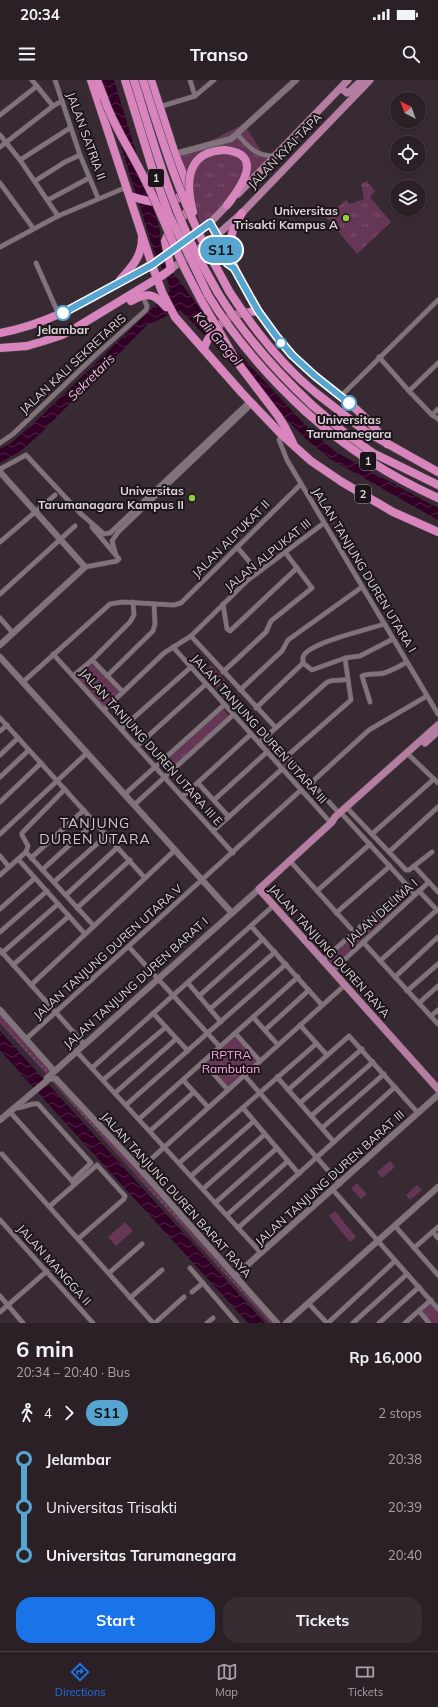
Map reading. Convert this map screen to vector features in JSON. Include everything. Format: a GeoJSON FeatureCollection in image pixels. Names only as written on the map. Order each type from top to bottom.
{"type":"FeatureCollection","features":[{"type":"Feature","properties":{"kind":"highway","name":"1"},"geometry":{"type":"LineString","coordinates":[[92,80],[127,187],[133,198],[142,233],[154,263],[165,273]]}},
{"type":"Feature","properties":{"kind":"highway"},"geometry":{"type":"LineString","coordinates":[[97,80],[118,133],[149,188],[171,242],[194,287],[237,362],[278,416],[294,446]]}},
{"type":"Feature","properties":{"kind":"highway","name":"1"},"geometry":{"type":"LineString","coordinates":[[125,80],[153,171],[169,215],[208,295],[240,342],[264,372],[331,434],[366,460],[438,498]]}},
{"type":"Feature","properties":{"kind":"highway","name":"1"},"geometry":{"type":"LineString","coordinates":[[134,80],[159,162],[177,212],[199,259],[224,302],[256,346],[277,371],[312,405],[346,434],[369,450],[438,485]]}},
{"type":"Feature","properties":{"kind":"highway","name":"1"},"geometry":{"type":"LineString","coordinates":[[143,80],[167,156],[185,203],[198,233],[221,277],[242,310],[264,340],[297,376],[316,393],[365,431],[387,444]]}},
{"type":"Feature","properties":{"kind":"highway","name":"1"},"geometry":{"type":"LineString","coordinates":[[150,80],[175,154],[194,198],[192,206],[168,234],[165,241],[167,254],[161,297]]}},
{"type":"Feature","properties":{"kind":"highway"},"geometry":{"type":"LineString","coordinates":[[198,233],[190,200],[188,178],[192,168],[200,157],[214,151],[226,150],[240,154],[246,161],[248,171],[241,187],[227,205]]}},
{"type":"Feature","properties":{"kind":"highway"},"geometry":{"type":"LineString","coordinates":[[133,198],[163,204],[178,198],[184,190],[184,177]]}},
{"type":"Feature","properties":{"kind":"highway"},"geometry":{"type":"LineString","coordinates":[[242,213],[231,234],[230,256],[234,268],[258,311],[292,355],[315,376],[369,420],[387,444],[438,472]]}},
{"type":"Feature","properties":{"kind":"highway"},"geometry":{"type":"LineString","coordinates":[[115,284],[137,258],[142,247],[142,233]]}},
{"type":"Feature","properties":{"kind":"highway","name":"JALAN KYAI TAPA"},"geometry":{"type":"LineString","coordinates":[[0,333],[29,326],[59,315],[154,263],[167,254]]}},
{"type":"Feature","properties":{"kind":"highway"},"geometry":{"type":"LineString","coordinates":[[77,327],[165,273]]}},
{"type":"Feature","properties":{"kind":"highway"},"geometry":{"type":"LineString","coordinates":[[0,348],[15,348],[44,341],[92,322],[142,295],[161,297],[174,315],[251,402],[294,446]]}},
{"type":"Feature","properties":{"kind":"highway"},"geometry":{"type":"LineString","coordinates":[[204,349],[207,340],[216,328],[230,317],[258,311]]}},
{"type":"Feature","properties":{"kind":"highway","name":"2"},"geometry":{"type":"LineString","coordinates":[[294,446],[320,467],[393,512],[438,532]]}},
{"type":"Feature","properties":{"kind":"main road","name":"JALAN KYAI TAPA"},"geometry":{"type":"LineString","coordinates":[[167,254],[210,223],[348,80]]}},
{"type":"Feature","properties":{"kind":"main road"},"geometry":{"type":"LineString","coordinates":[[340,88],[347,93],[362,80]]}},
{"type":"Feature","properties":{"kind":"main road","name":"JALAN KYAI TAPA"},"geometry":{"type":"LineString","coordinates":[[165,273],[217,235],[242,213],[370,80]]}},
{"type":"Feature","properties":{"kind":"main road","name":"JALAN TANJUNG DUREN RAYA"},"geometry":{"type":"LineString","coordinates":[[436,1088],[258,889],[331,822],[337,820],[438,725]]}},
{"type":"Feature","properties":{"kind":"main road","name":"JALAN TANJUNG DUREN RAYA"},"geometry":{"type":"LineString","coordinates":[[344,812],[438,731]]}},
{"type":"Feature","properties":{"kind":"street"},"geometry":{"type":"LineString","coordinates":[[32,80],[52,106]]}},
{"type":"Feature","properties":{"kind":"street","name":"JALAN SATRIA II"},"geometry":{"type":"LineString","coordinates":[[55,80],[70,128],[98,198]]}},
{"type":"Feature","properties":{"kind":"street"},"geometry":{"type":"LineString","coordinates":[[190,80],[195,96]]}},
{"type":"Feature","properties":{"kind":"street"},"geometry":{"type":"LineString","coordinates":[[159,107],[195,96],[214,80]]}},
{"type":"Feature","properties":{"kind":"street"},"geometry":{"type":"LineString","coordinates":[[175,154],[224,141],[237,134],[296,80]]}},
{"type":"Feature","properties":{"kind":"street"},"geometry":{"type":"LineString","coordinates":[[0,115],[37,86]]}},
{"type":"Feature","properties":{"kind":"street"},"geometry":{"type":"LineString","coordinates":[[0,147],[52,106],[62,101]]}},
{"type":"Feature","properties":{"kind":"street"},"geometry":{"type":"LineString","coordinates":[[20,160],[70,128]]}},
{"type":"Feature","properties":{"kind":"street"},"geometry":{"type":"LineString","coordinates":[[237,134],[248,146],[260,154],[274,156]]}},
{"type":"Feature","properties":{"kind":"street"},"geometry":{"type":"LineString","coordinates":[[0,135],[20,160],[58,216]]}},
{"type":"Feature","properties":{"kind":"street"},"geometry":{"type":"LineString","coordinates":[[35,181],[65,162],[80,155]]}},
{"type":"Feature","properties":{"kind":"street"},"geometry":{"type":"LineString","coordinates":[[48,200],[89,178]]}},
{"type":"Feature","properties":{"kind":"street"},"geometry":{"type":"LineString","coordinates":[[0,183],[33,228]]}},
{"type":"Feature","properties":{"kind":"street"},"geometry":{"type":"LineString","coordinates":[[0,247],[33,228],[58,216],[127,187]]}},
{"type":"Feature","properties":{"kind":"street"},"geometry":{"type":"LineString","coordinates":[[36,263],[59,315]]}},
{"type":"Feature","properties":{"kind":"street","name":"JALAN KALI SEKRETARIS"},"geometry":{"type":"LineString","coordinates":[[0,443],[14,434],[98,353],[146,310],[147,306],[142,295]]}},
{"type":"Feature","properties":{"kind":"street"},"geometry":{"type":"LineString","coordinates":[[341,396],[438,300]]}},
{"type":"Feature","properties":{"kind":"street"},"geometry":{"type":"LineString","coordinates":[[379,357],[409,391],[432,415],[438,419]]}},
{"type":"Feature","properties":{"kind":"street"},"geometry":{"type":"LineString","coordinates":[[409,391],[438,363]]}},
{"type":"Feature","properties":{"kind":"street"},"geometry":{"type":"LineString","coordinates":[[80,513],[104,534],[107,534],[251,402]]}},
{"type":"Feature","properties":{"kind":"street"},"geometry":{"type":"LineString","coordinates":[[432,415],[438,409]]}},
{"type":"Feature","properties":{"kind":"street","name":"JALAN TANJUNG DUREN UTARA I"},"geometry":{"type":"LineString","coordinates":[[282,435],[279,440],[282,449],[301,484],[438,714]]}},
{"type":"Feature","properties":{"kind":"street"},"geometry":{"type":"LineString","coordinates":[[0,468],[26,455],[80,513],[118,557]]}},
{"type":"Feature","properties":{"kind":"street"},"geometry":{"type":"LineString","coordinates":[[118,557],[112,541],[115,535],[193,456]]}},
{"type":"Feature","properties":{"kind":"street"},"geometry":{"type":"LineString","coordinates":[[0,472],[85,567]]}},
{"type":"Feature","properties":{"kind":"street","name":"JALAN ALPUKAT II"},"geometry":{"type":"LineString","coordinates":[[154,604],[174,605],[186,599],[236,547],[301,484]]}},
{"type":"Feature","properties":{"kind":"street"},"geometry":{"type":"LineString","coordinates":[[0,542],[55,495]]}},
{"type":"Feature","properties":{"kind":"street","name":"JALAN ALPUKAT III"},"geometry":{"type":"LineString","coordinates":[[104,710],[164,653],[191,636],[258,572],[324,523]]}},
{"type":"Feature","properties":{"kind":"street"},"geometry":{"type":"LineString","coordinates":[[0,594],[75,526]]}},
{"type":"Feature","properties":{"kind":"street"},"geometry":{"type":"LineString","coordinates":[[236,547],[258,572]]}},
{"type":"Feature","properties":{"kind":"street"},"geometry":{"type":"LineString","coordinates":[[223,672],[266,632],[271,621],[310,590],[311,587],[285,552]]}},
{"type":"Feature","properties":{"kind":"street"},"geometry":{"type":"LineString","coordinates":[[0,645],[85,567],[117,561],[118,557]]}},
{"type":"Feature","properties":{"kind":"street"},"geometry":{"type":"LineString","coordinates":[[223,604],[227,629],[230,631],[297,568]]}},
{"type":"Feature","properties":{"kind":"street"},"geometry":{"type":"LineString","coordinates":[[240,690],[282,651],[288,640],[362,587]]}},
{"type":"Feature","properties":{"kind":"street"},"geometry":{"type":"LineString","coordinates":[[73,676],[92,660],[133,619],[133,602]]}},
{"type":"Feature","properties":{"kind":"street"},"geometry":{"type":"LineString","coordinates":[[23,682],[110,604],[133,602],[154,604],[155,624],[152,631],[107,676]]}},
{"type":"Feature","properties":{"kind":"street"},"geometry":{"type":"LineString","coordinates":[[0,618],[13,633]]}},
{"type":"Feature","properties":{"kind":"street"},"geometry":{"type":"LineString","coordinates":[[256,708],[303,663],[303,657],[305,654],[325,641],[384,624]]}},
{"type":"Feature","properties":{"kind":"street"},"geometry":{"type":"LineString","coordinates":[[191,636],[276,728]]}},
{"type":"Feature","properties":{"kind":"street"},"geometry":{"type":"LineString","coordinates":[[303,663],[312,670],[344,658],[360,656],[393,639]]}},
{"type":"Feature","properties":{"kind":"street","name":"JALAN TANJUNG DUREN UTARA III"},"geometry":{"type":"LineString","coordinates":[[173,647],[331,822]]}},
{"type":"Feature","properties":{"kind":"street","name":"JALAN TANJUNG DUREN UTARA III E"},"geometry":{"type":"LineString","coordinates":[[53,654],[233,853]]}},
{"type":"Feature","properties":{"kind":"street"},"geometry":{"type":"LineString","coordinates":[[0,657],[232,913]]}},
{"type":"Feature","properties":{"kind":"street"},"geometry":{"type":"LineString","coordinates":[[287,756],[351,700],[344,658]]}},
{"type":"Feature","properties":{"kind":"street"},"geometry":{"type":"LineString","coordinates":[[92,660],[123,692]]}},
{"type":"Feature","properties":{"kind":"street"},"geometry":{"type":"LineString","coordinates":[[370,702],[362,676],[384,672],[407,662]]}},
{"type":"Feature","properties":{"kind":"street"},"geometry":{"type":"LineString","coordinates":[[121,729],[190,667]]}},
{"type":"Feature","properties":{"kind":"street"},"geometry":{"type":"LineString","coordinates":[[259,743],[329,681],[348,679]]}},
{"type":"Feature","properties":{"kind":"street"},"geometry":{"type":"LineString","coordinates":[[137,746],[206,684]]}},
{"type":"Feature","properties":{"kind":"street"},"geometry":{"type":"LineString","coordinates":[[312,782],[369,730],[427,696]]}},
{"type":"Feature","properties":{"kind":"street"},"geometry":{"type":"LineString","coordinates":[[124,794],[224,705]]}},
{"type":"Feature","properties":{"kind":"street"},"geometry":{"type":"LineString","coordinates":[[134,805],[233,715]]}},
{"type":"Feature","properties":{"kind":"street"},"geometry":{"type":"LineString","coordinates":[[0,718],[145,878]]}},
{"type":"Feature","properties":{"kind":"street"},"geometry":{"type":"LineString","coordinates":[[0,731],[7,725]]}},
{"type":"Feature","properties":{"kind":"street"},"geometry":{"type":"LineString","coordinates":[[182,797],[251,734]]}},
{"type":"Feature","properties":{"kind":"street"},"geometry":{"type":"LineString","coordinates":[[268,735],[312,782],[344,812],[372,834],[407,871],[432,852]]}},
{"type":"Feature","properties":{"kind":"street"},"geometry":{"type":"LineString","coordinates":[[0,755],[18,738]]}},
{"type":"Feature","properties":{"kind":"street"},"geometry":{"type":"LineString","coordinates":[[0,777],[29,750]]}},
{"type":"Feature","properties":{"kind":"street"},"geometry":{"type":"LineString","coordinates":[[214,800],[267,752]]}},
{"type":"Feature","properties":{"kind":"street"},"geometry":{"type":"LineString","coordinates":[[0,833],[87,753]]}},
{"type":"Feature","properties":{"kind":"street"},"geometry":{"type":"LineString","coordinates":[[410,756],[438,783]]}},
{"type":"Feature","properties":{"kind":"street"},"geometry":{"type":"LineString","coordinates":[[0,802],[42,763]]}},
{"type":"Feature","properties":{"kind":"street"},"geometry":{"type":"LineString","coordinates":[[213,831],[282,769]]}},
{"type":"Feature","properties":{"kind":"street"},"geometry":{"type":"LineString","coordinates":[[372,834],[434,779]]}},
{"type":"Feature","properties":{"kind":"street"},"geometry":{"type":"LineString","coordinates":[[198,782],[229,817]]}},
{"type":"Feature","properties":{"kind":"street"},"geometry":{"type":"LineString","coordinates":[[0,875],[26,852],[28,846],[22,836],[22,833],[65,789]]}},
{"type":"Feature","properties":{"kind":"street","name":"JALAN TANJUNG DUREN UTARA V"},"geometry":{"type":"LineString","coordinates":[[26,1039],[203,881],[301,790]]}},
{"type":"Feature","properties":{"kind":"street"},"geometry":{"type":"LineString","coordinates":[[389,852],[438,807]]}},
{"type":"Feature","properties":{"kind":"street"},"geometry":{"type":"LineString","coordinates":[[31,858],[84,810]]}},
{"type":"Feature","properties":{"kind":"street"},"geometry":{"type":"LineString","coordinates":[[344,812],[370,844],[415,894]]}},
{"type":"Feature","properties":{"kind":"street"},"geometry":{"type":"LineString","coordinates":[[42,870],[95,822]]}},
{"type":"Feature","properties":{"kind":"street"},"geometry":{"type":"LineString","coordinates":[[54,882],[107,835]]}},
{"type":"Feature","properties":{"kind":"street"},"geometry":{"type":"LineString","coordinates":[[316,891],[370,844]]}},
{"type":"Feature","properties":{"kind":"street"},"geometry":{"type":"LineString","coordinates":[[66,895],[118,848]]}},
{"type":"Feature","properties":{"kind":"street"},"geometry":{"type":"LineString","coordinates":[[31,985],[175,850]]}},
{"type":"Feature","properties":{"kind":"street"},"geometry":{"type":"LineString","coordinates":[[26,852],[94,926]]}},
{"type":"Feature","properties":{"kind":"street"},"geometry":{"type":"LineString","coordinates":[[1,858],[9,867]]}},
{"type":"Feature","properties":{"kind":"street"},"geometry":{"type":"LineString","coordinates":[[18,859],[85,934]]}},
{"type":"Feature","properties":{"kind":"street"},"geometry":{"type":"LineString","coordinates":[[77,908],[130,860]]}},
{"type":"Feature","properties":{"kind":"street"},"geometry":{"type":"LineString","coordinates":[[290,861],[354,932]]}},
{"type":"Feature","properties":{"kind":"street"},"geometry":{"type":"LineString","coordinates":[[336,913],[390,866]]}},
{"type":"Feature","properties":{"kind":"street","name":"JALAN DELIMA I"},"geometry":{"type":"LineString","coordinates":[[332,971],[429,882],[414,866]]}},
{"type":"Feature","properties":{"kind":"street"},"geometry":{"type":"LineString","coordinates":[[0,909],[35,878]]}},
{"type":"Feature","properties":{"kind":"street"},"geometry":{"type":"LineString","coordinates":[[429,882],[436,886],[438,892]]}},
{"type":"Feature","properties":{"kind":"street"},"geometry":{"type":"LineString","coordinates":[[322,961],[407,885]]}},
{"type":"Feature","properties":{"kind":"street","name":"JALAN TANJUNG DUREN BARAT I"},"geometry":{"type":"LineString","coordinates":[[0,1120],[258,889]]}},
{"type":"Feature","properties":{"kind":"street"},"geometry":{"type":"LineString","coordinates":[[0,932],[47,891]]}},
{"type":"Feature","properties":{"kind":"street"},"geometry":{"type":"LineString","coordinates":[[380,961],[437,910],[420,891]]}},
{"type":"Feature","properties":{"kind":"street"},"geometry":{"type":"LineString","coordinates":[[58,904],[1,952],[84,1044]]}},
{"type":"Feature","properties":{"kind":"street"},"geometry":{"type":"LineString","coordinates":[[92,1068],[274,906]]}},
{"type":"Feature","properties":{"kind":"street"},"geometry":{"type":"LineString","coordinates":[[13,965],[69,916]]}},
{"type":"Feature","properties":{"kind":"street"},"geometry":{"type":"LineString","coordinates":[[251,926],[322,1004]]}},
{"type":"Feature","properties":{"kind":"street"},"geometry":{"type":"LineString","coordinates":[[395,977],[438,937]]}},
{"type":"Feature","properties":{"kind":"street"},"geometry":{"type":"LineString","coordinates":[[198,996],[263,939]]}},
{"type":"Feature","properties":{"kind":"street"},"geometry":{"type":"LineString","coordinates":[[363,942],[438,1024]]}},
{"type":"Feature","properties":{"kind":"street"},"geometry":{"type":"LineString","coordinates":[[129,947],[220,1047]]}},
{"type":"Feature","properties":{"kind":"street"},"geometry":{"type":"LineString","coordinates":[[210,1009],[275,952]]}},
{"type":"Feature","properties":{"kind":"street"},"geometry":{"type":"LineString","coordinates":[[126,1105],[286,964]]}},
{"type":"Feature","properties":{"kind":"street"},"geometry":{"type":"LineString","coordinates":[[407,990],[438,964]]}},
{"type":"Feature","properties":{"kind":"street"},"geometry":{"type":"LineString","coordinates":[[139,1119],[298,977]]}},
{"type":"Feature","properties":{"kind":"street"},"geometry":{"type":"LineString","coordinates":[[188,983],[221,1022]]}},
{"type":"Feature","properties":{"kind":"street"},"geometry":{"type":"LineString","coordinates":[[140,1169],[322,1004],[345,985]]}},
{"type":"Feature","properties":{"kind":"street"},"geometry":{"type":"LineString","coordinates":[[419,1003],[438,986]]}},
{"type":"Feature","properties":{"kind":"street"},"geometry":{"type":"LineString","coordinates":[[264,1030],[309,990]]}},
{"type":"Feature","properties":{"kind":"street"},"geometry":{"type":"LineString","coordinates":[[0,1010],[56,1070],[59,1081]]}},
{"type":"Feature","properties":{"kind":"street"},"geometry":{"type":"LineString","coordinates":[[431,1016],[438,1010]]}},
{"type":"Feature","properties":{"kind":"street"},"geometry":{"type":"LineString","coordinates":[[153,1013],[188,1051]]}},
{"type":"Feature","properties":{"kind":"street"},"geometry":{"type":"LineString","coordinates":[[253,1017],[278,1045]]}},
{"type":"Feature","properties":{"kind":"street"},"geometry":{"type":"LineString","coordinates":[[300,1025],[327,1055]]}},
{"type":"Feature","properties":{"kind":"street"},"geometry":{"type":"LineString","coordinates":[[103,1080],[166,1027]]}},
{"type":"Feature","properties":{"kind":"street"},"geometry":{"type":"LineString","coordinates":[[235,1033],[260,1061]]}},
{"type":"Feature","properties":{"kind":"street"},"geometry":{"type":"LineString","coordinates":[[288,1090],[349,1036],[418,1113]]}},
{"type":"Feature","properties":{"kind":"street"},"geometry":{"type":"LineString","coordinates":[[115,1093],[176,1039]]}},
{"type":"Feature","properties":{"kind":"street"},"geometry":{"type":"LineString","coordinates":[[179,1163],[316,1044]]}},
{"type":"Feature","properties":{"kind":"street"},"geometry":{"type":"LineString","coordinates":[[300,1103],[362,1049]]}},
{"type":"Feature","properties":{"kind":"street"},"geometry":{"type":"LineString","coordinates":[[76,1051],[261,1253]]}},
{"type":"Feature","properties":{"kind":"street"},"geometry":{"type":"LineString","coordinates":[[203,1062],[228,1090]]}},
{"type":"Feature","properties":{"kind":"street"},"geometry":{"type":"LineString","coordinates":[[311,1116],[373,1062]]}},
{"type":"Feature","properties":{"kind":"street"},"geometry":{"type":"LineString","coordinates":[[322,1128],[384,1074]]}},
{"type":"Feature","properties":{"kind":"street"},"geometry":{"type":"LineString","coordinates":[[244,1075],[340,1184]]}},
{"type":"Feature","properties":{"kind":"street","name":"JALAN TANJUNG DUREN BARAT RAYA"},"geometry":{"type":"LineString","coordinates":[[49,1077],[53,1077],[59,1081],[140,1169],[277,1323]]}},
{"type":"Feature","properties":{"kind":"street"},"geometry":{"type":"LineString","coordinates":[[277,1077],[334,1142]]}},
{"type":"Feature","properties":{"kind":"street"},"geometry":{"type":"LineString","coordinates":[[183,1080],[208,1108]]}},
{"type":"Feature","properties":{"kind":"street"},"geometry":{"type":"LineString","coordinates":[[238,1228],[395,1087]]}},
{"type":"Feature","properties":{"kind":"street"},"geometry":{"type":"LineString","coordinates":[[150,1131],[194,1092]]}},
{"type":"Feature","properties":{"kind":"street","name":"JALAN TANJUNG DUREN BARAT III"},"geometry":{"type":"LineString","coordinates":[[235,1276],[340,1184],[438,1095]]}},
{"type":"Feature","properties":{"kind":"street"},"geometry":{"type":"LineString","coordinates":[[11,1110],[19,1109],[33,1103],[38,1104],[91,1163],[50,1206]]}},
{"type":"Feature","properties":{"kind":"street"},"geometry":{"type":"LineString","coordinates":[[243,1108],[299,1174]]}},
{"type":"Feature","properties":{"kind":"street"},"geometry":{"type":"LineString","coordinates":[[11,1110],[73,1182]]}},
{"type":"Feature","properties":{"kind":"street"},"geometry":{"type":"LineString","coordinates":[[191,1176],[254,1121]]}},
{"type":"Feature","properties":{"kind":"street"},"geometry":{"type":"LineString","coordinates":[[203,1189],[265,1134]]}},
{"type":"Feature","properties":{"kind":"street"},"geometry":{"type":"LineString","coordinates":[[215,1203],[277,1148]]}},
{"type":"Feature","properties":{"kind":"street"},"geometry":{"type":"LineString","coordinates":[[2,1154],[154,1323],[184,1297]]}},
{"type":"Feature","properties":{"kind":"street"},"geometry":{"type":"LineString","coordinates":[[227,1215],[288,1161]]}},
{"type":"Feature","properties":{"kind":"street"},"geometry":{"type":"LineString","coordinates":[[73,1182],[97,1164],[125,1196],[124,1199],[78,1239]]}},
{"type":"Feature","properties":{"kind":"street"},"geometry":{"type":"LineString","coordinates":[[286,1323],[438,1187]]}},
{"type":"Feature","properties":{"kind":"street"},"geometry":{"type":"LineString","coordinates":[[333,1190],[438,1309]]}},
{"type":"Feature","properties":{"kind":"street","name":"JALAN MANGGA II"},"geometry":{"type":"LineString","coordinates":[[0,1220],[93,1323]]}},
{"type":"Feature","properties":{"kind":"street"},"geometry":{"type":"LineString","coordinates":[[395,1226],[438,1275]]}},
{"type":"Feature","properties":{"kind":"street"},"geometry":{"type":"LineString","coordinates":[[414,1248],[438,1227]]}},
{"type":"Feature","properties":{"kind":"street"},"geometry":{"type":"LineString","coordinates":[[433,1232],[438,1238]]}},
{"type":"Feature","properties":{"kind":"street"},"geometry":{"type":"LineString","coordinates":[[109,1273],[142,1244]]}},
{"type":"Feature","properties":{"kind":"street"},"geometry":{"type":"LineString","coordinates":[[309,1304],[328,1323],[396,1261]]}},
{"type":"Feature","properties":{"kind":"street"},"geometry":{"type":"LineString","coordinates":[[190,1268],[237,1323]]}},
{"type":"Feature","properties":{"kind":"street"},"geometry":{"type":"LineString","coordinates":[[130,1298],[162,1270]]}},
{"type":"Feature","properties":{"kind":"street"},"geometry":{"type":"LineString","coordinates":[[0,1312],[47,1271]]}},
{"type":"Feature","properties":{"kind":"street"},"geometry":{"type":"LineString","coordinates":[[353,1323],[407,1274]]}},
{"type":"Feature","properties":{"kind":"street"},"geometry":{"type":"LineString","coordinates":[[192,1292],[203,1283]]}},
{"type":"Feature","properties":{"kind":"street"},"geometry":{"type":"LineString","coordinates":[[379,1323],[419,1287]]}},
{"type":"Feature","properties":{"kind":"street"},"geometry":{"type":"LineString","coordinates":[[0,1296],[23,1323]]}},
{"type":"Feature","properties":{"kind":"street"},"geometry":{"type":"LineString","coordinates":[[405,1323],[431,1300]]}},
{"type":"Feature","properties":{"kind":"street"},"geometry":{"type":"LineString","coordinates":[[419,1311],[429,1323]]}},
{"type":"Feature","properties":{"kind":"street"},"geometry":{"type":"LineString","coordinates":[[207,1323],[213,1318]]}},
{"type":"Feature","properties":{"kind":"green space"},"geometry":{"type":"Polygon","coordinates":[[[244,124],[271,167],[201,225],[176,158],[244,124]]]}},
{"type":"Feature","properties":{"kind":"green space"},"geometry":{"type":"Polygon","coordinates":[[[367,181],[375,191],[370,197],[391,222],[357,254],[326,217],[346,200],[350,204],[364,199],[361,184],[367,181]]]}},
{"type":"Feature","properties":{"kind":"green space"},"geometry":{"type":"Polygon","coordinates":[[[91,662],[120,692],[103,707],[75,676],[91,662]]]}},
{"type":"Feature","properties":{"kind":"green space"},"geometry":{"type":"Polygon","coordinates":[[[212,665],[225,681],[217,688],[204,672],[212,665]]]}},
{"type":"Feature","properties":{"kind":"green space"},"geometry":{"type":"Polygon","coordinates":[[[223,709],[229,716],[167,772],[161,765],[223,709]]]}},
{"type":"Feature","properties":{"kind":"green space"},"geometry":{"type":"Polygon","coordinates":[[[272,738],[295,764],[287,772],[264,745],[272,738]]]}},
{"type":"Feature","properties":{"kind":"green space"},"geometry":{"type":"Polygon","coordinates":[[[406,889],[411,895],[331,968],[325,962],[406,889]]]}},
{"type":"Feature","properties":{"kind":"green space"},"geometry":{"type":"Polygon","coordinates":[[[0,1014],[51,1070],[46,1074],[0,1023],[0,1014]]]}},
{"type":"Feature","properties":{"kind":"green space","name":"RPTRA Rambutan"},"geometry":{"type":"Polygon","coordinates":[[[235,1036],[257,1061],[227,1088],[205,1062],[235,1036]]]}},
{"type":"Feature","properties":{"kind":"green space"},"geometry":{"type":"Polygon","coordinates":[[[58,1082],[274,1323],[269,1323],[53,1083],[58,1082]]]}},
{"type":"Feature","properties":{"kind":"green space"},"geometry":{"type":"Polygon","coordinates":[[[390,1161],[395,1167],[382,1178],[377,1172],[390,1161]]]}},
{"type":"Feature","properties":{"kind":"green space"},"geometry":{"type":"Polygon","coordinates":[[[357,1183],[367,1194],[361,1199],[351,1188],[357,1183]]]}},
{"type":"Feature","properties":{"kind":"green space"},"geometry":{"type":"Polygon","coordinates":[[[417,1185],[422,1190],[410,1200],[406,1195],[417,1185]]]}},
{"type":"Feature","properties":{"kind":"green space"},"geometry":{"type":"Polygon","coordinates":[[[335,1211],[356,1237],[350,1242],[329,1216],[335,1211]]]}},
{"type":"Feature","properties":{"kind":"green space"},"geometry":{"type":"Polygon","coordinates":[[[125,1222],[133,1231],[116,1246],[108,1237],[125,1222]]]}},
{"type":"Feature","properties":{"kind":"green space"},"geometry":{"type":"Polygon","coordinates":[[[430,1303],[438,1312],[437,1323],[431,1323],[420,1311],[430,1303]]]}},
{"type":"Feature","properties":{"kind":"water"},"geometry":{"type":"Polygon","coordinates":[[[100,80],[114,80],[160,230],[161,247],[169,269],[213,326],[311,431],[336,452],[438,507],[438,520],[330,459],[305,438],[180,310],[147,325],[41,433],[22,450],[0,463],[0,449],[11,443],[34,423],[170,291],[167,279],[154,251],[100,80]]]}},
{"type":"Feature","properties":{"kind":"water"},"geometry":{"type":"Polygon","coordinates":[[[0,1031],[265,1323],[248,1323],[29,1083],[0,1050],[0,1031]]]}},
{"type":"Feature","properties":{"kind":"bus line","name":"S11"},"geometry":{"type":"LineString","coordinates":[[63,313],[152,265],[210,223],[217,235],[222,253],[227,263],[234,268],[258,311],[287,350],[315,376],[349,403]]}},
{"type":"Feature","properties":{"kind":"place","name":"Universitas Trisakti Kampus A"},"geometry":{"type":"Point","coordinates":[346,218]}},
{"type":"Feature","properties":{"kind":"place","name":"Jelambar"},"geometry":{"type":"Point","coordinates":[63,313]}},
{"type":"Feature","properties":{"kind":"place","name":"Universitas Tarumanegara"},"geometry":{"type":"Point","coordinates":[349,403]}},
{"type":"Feature","properties":{"kind":"place","name":"Universitas Tarumanagara Kampus II"},"geometry":{"type":"Point","coordinates":[192,498]}},
{"type":"Feature","properties":{"kind":"district","name":"TANJUNG DUREN UTARA"},"geometry":{"type":"Point","coordinates":[95,832]}},
{"type":"Feature","properties":{"kind":"water label","name":"Kali Grogol"},"geometry":{"type":"Point","coordinates":[218,338]}},
{"type":"Feature","properties":{"kind":"water label","name":"Sekretaris"},"geometry":{"type":"Point","coordinates":[91,377]}}]}
